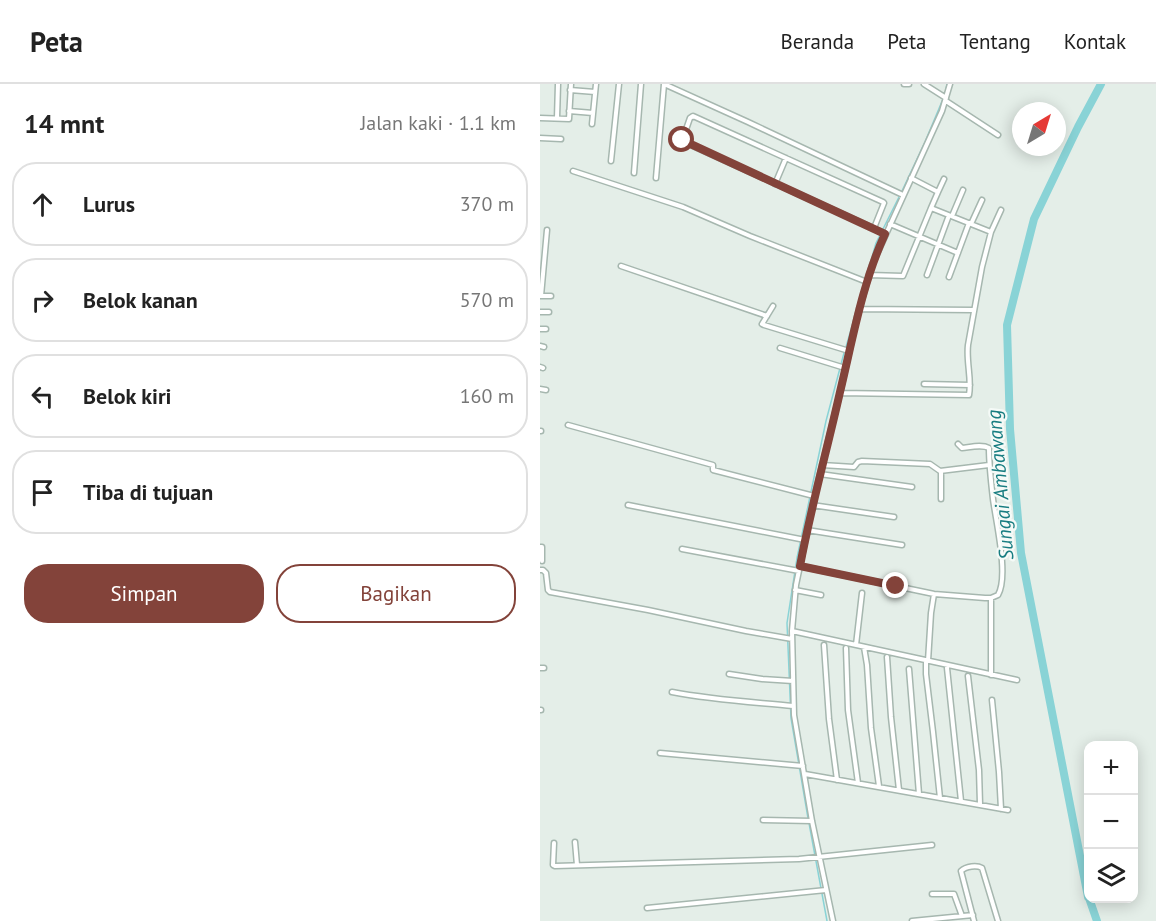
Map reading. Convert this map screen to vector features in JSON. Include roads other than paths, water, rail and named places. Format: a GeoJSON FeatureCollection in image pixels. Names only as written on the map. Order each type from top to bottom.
{"type":"FeatureCollection","features":[{"type":"Feature","properties":{"kind":"street"},"geometry":{"type":"LineString","coordinates":[[557,118],[558,84]]}},
{"type":"Feature","properties":{"kind":"street"},"geometry":{"type":"LineString","coordinates":[[592,124],[596,84]]}},
{"type":"Feature","properties":{"kind":"street"},"geometry":{"type":"LineString","coordinates":[[611,161],[619,84]]}},
{"type":"Feature","properties":{"kind":"street"},"geometry":{"type":"LineString","coordinates":[[634,173],[642,84]]}},
{"type":"Feature","properties":{"kind":"street"},"geometry":{"type":"LineString","coordinates":[[656,177],[664,84],[903,195]]}},
{"type":"Feature","properties":{"kind":"street"},"geometry":{"type":"LineString","coordinates":[[924,84],[998,135]]}},
{"type":"Feature","properties":{"kind":"street"},"geometry":{"type":"LineString","coordinates":[[832,921],[817,858],[797,736],[792,639],[795,590],[814,496],[869,275],[946,99],[950,84]]}},
{"type":"Feature","properties":{"kind":"street"},"geometry":{"type":"LineString","coordinates":[[540,118],[568,119],[571,87],[595,92]]}},
{"type":"Feature","properties":{"kind":"street"},"geometry":{"type":"LineString","coordinates":[[569,111],[593,113]]}},
{"type":"Feature","properties":{"kind":"street"},"geometry":{"type":"LineString","coordinates":[[874,228],[883,202],[693,116],[690,118],[682,141],[885,234]]}},
{"type":"Feature","properties":{"kind":"street"},"geometry":{"type":"LineString","coordinates":[[540,138],[561,139]]}},
{"type":"Feature","properties":{"kind":"street"},"geometry":{"type":"LineString","coordinates":[[775,183],[786,158]]}},
{"type":"Feature","properties":{"kind":"street"},"geometry":{"type":"LineString","coordinates":[[573,171],[683,207],[750,237],[867,282]]}},
{"type":"Feature","properties":{"kind":"street"},"geometry":{"type":"LineString","coordinates":[[911,178],[938,192]]}},
{"type":"Feature","properties":{"kind":"street"},"geometry":{"type":"LineString","coordinates":[[869,275],[903,276],[944,179]]}},
{"type":"Feature","properties":{"kind":"street"},"geometry":{"type":"LineString","coordinates":[[927,274],[963,190]]}},
{"type":"Feature","properties":{"kind":"street"},"geometry":{"type":"LineString","coordinates":[[950,277],[970,223],[982,200]]}},
{"type":"Feature","properties":{"kind":"street"},"geometry":{"type":"LineString","coordinates":[[931,208],[970,223],[990,234]]}},
{"type":"Feature","properties":{"kind":"street"},"geometry":{"type":"LineString","coordinates":[[840,393],[969,395],[967,352],[974,310],[990,234],[1000,210]]}},
{"type":"Feature","properties":{"kind":"street"},"geometry":{"type":"LineString","coordinates":[[890,224],[958,253]]}},
{"type":"Feature","properties":{"kind":"street"},"geometry":{"type":"LineString","coordinates":[[547,230],[541,296],[551,296]]}},
{"type":"Feature","properties":{"kind":"street"},"geometry":{"type":"LineString","coordinates":[[621,266],[767,316]]}},
{"type":"Feature","properties":{"kind":"street"},"geometry":{"type":"LineString","coordinates":[[773,306],[762,324],[764,326],[849,351]]}},
{"type":"Feature","properties":{"kind":"street"},"geometry":{"type":"LineString","coordinates":[[859,309],[974,310]]}},
{"type":"Feature","properties":{"kind":"street"},"geometry":{"type":"LineString","coordinates":[[540,312],[549,312]]}},
{"type":"Feature","properties":{"kind":"street"},"geometry":{"type":"LineString","coordinates":[[780,348],[845,368]]}},
{"type":"Feature","properties":{"kind":"street"},"geometry":{"type":"LineString","coordinates":[[924,384],[970,385]]}},
{"type":"Feature","properties":{"kind":"street"},"geometry":{"type":"LineString","coordinates":[[540,389],[546,390]]}},
{"type":"Feature","properties":{"kind":"street"},"geometry":{"type":"LineString","coordinates":[[568,425],[713,465],[713,470],[814,496]]}},
{"type":"Feature","properties":{"kind":"street"},"geometry":{"type":"LineString","coordinates":[[682,549],[799,568],[934,594],[991,598],[998,595],[1001,590],[1002,562],[989,448],[980,446],[962,448],[958,444]]}},
{"type":"Feature","properties":{"kind":"street"},"geometry":{"type":"LineString","coordinates":[[822,465],[854,467],[862,460],[930,464],[941,471],[990,465]]}},
{"type":"Feature","properties":{"kind":"street"},"geometry":{"type":"LineString","coordinates":[[941,471],[941,499]]}},
{"type":"Feature","properties":{"kind":"street"},"geometry":{"type":"LineString","coordinates":[[820,474],[912,487]]}},
{"type":"Feature","properties":{"kind":"street"},"geometry":{"type":"LineString","coordinates":[[628,504],[805,540]]}},
{"type":"Feature","properties":{"kind":"street"},"geometry":{"type":"LineString","coordinates":[[812,505],[894,517]]}},
{"type":"Feature","properties":{"kind":"street"},"geometry":{"type":"LineString","coordinates":[[807,530],[902,545]]}},
{"type":"Feature","properties":{"kind":"street"},"geometry":{"type":"LineString","coordinates":[[540,547],[542,547],[542,561]]}},
{"type":"Feature","properties":{"kind":"street"},"geometry":{"type":"LineString","coordinates":[[540,570],[546,573],[550,592],[792,639]]}},
{"type":"Feature","properties":{"kind":"street"},"geometry":{"type":"LineString","coordinates":[[795,590],[821,595]]}},
{"type":"Feature","properties":{"kind":"street"},"geometry":{"type":"LineString","coordinates":[[856,645],[862,592]]}},
{"type":"Feature","properties":{"kind":"street"},"geometry":{"type":"LineString","coordinates":[[934,594],[926,674],[940,798]]}},
{"type":"Feature","properties":{"kind":"street"},"geometry":{"type":"LineString","coordinates":[[991,598],[991,675]]}},
{"type":"Feature","properties":{"kind":"street"},"geometry":{"type":"LineString","coordinates":[[792,631],[1017,680]]}},
{"type":"Feature","properties":{"kind":"street"},"geometry":{"type":"LineString","coordinates":[[824,645],[829,719],[837,780]]}},
{"type":"Feature","properties":{"kind":"street"},"geometry":{"type":"LineString","coordinates":[[864,647],[879,786]]}},
{"type":"Feature","properties":{"kind":"street"},"geometry":{"type":"LineString","coordinates":[[846,648],[848,710],[858,783]]}},
{"type":"Feature","properties":{"kind":"street"},"geometry":{"type":"LineString","coordinates":[[887,657],[899,790]]}},
{"type":"Feature","properties":{"kind":"street"},"geometry":{"type":"LineString","coordinates":[[947,668],[961,801]]}},
{"type":"Feature","properties":{"kind":"street"},"geometry":{"type":"LineString","coordinates":[[909,669],[919,794]]}},
{"type":"Feature","properties":{"kind":"street"},"geometry":{"type":"LineString","coordinates":[[729,674],[793,681]]}},
{"type":"Feature","properties":{"kind":"street"},"geometry":{"type":"LineString","coordinates":[[968,676],[979,770],[980,804]]}},
{"type":"Feature","properties":{"kind":"street"},"geometry":{"type":"LineString","coordinates":[[672,692],[737,702],[794,706]]}},
{"type":"Feature","properties":{"kind":"street"},"geometry":{"type":"LineString","coordinates":[[992,700],[1000,809]]}},
{"type":"Feature","properties":{"kind":"street"},"geometry":{"type":"LineString","coordinates":[[660,753],[803,766]]}},
{"type":"Feature","properties":{"kind":"street"},"geometry":{"type":"LineString","coordinates":[[804,774],[1008,810]]}},
{"type":"Feature","properties":{"kind":"street"},"geometry":{"type":"LineString","coordinates":[[763,820],[812,821]]}},
{"type":"Feature","properties":{"kind":"street"},"geometry":{"type":"LineString","coordinates":[[575,842],[577,865]]}},
{"type":"Feature","properties":{"kind":"street"},"geometry":{"type":"LineString","coordinates":[[554,843],[554,866],[817,858],[932,845]]}},
{"type":"Feature","properties":{"kind":"street"},"geometry":{"type":"LineString","coordinates":[[974,921],[961,871],[964,868],[978,866],[982,868],[998,921]]}},
{"type":"Feature","properties":{"kind":"street"},"geometry":{"type":"LineString","coordinates":[[647,908],[824,891]]}},
{"type":"Feature","properties":{"kind":"street"},"geometry":{"type":"LineString","coordinates":[[932,894],[953,893],[962,916]]}},
{"type":"Feature","properties":{"kind":"street"},"geometry":{"type":"LineString","coordinates":[[912,921],[973,915]]}},
{"type":"Feature","properties":{"kind":"waterway"},"geometry":{"type":"LineString","coordinates":[[945,95],[947,84]]}},
{"type":"Feature","properties":{"kind":"waterway","name":"Sungai Ambawang"},"geometry":{"type":"LineString","coordinates":[[1084,876],[1021,553],[1010,429],[1007,325],[1034,219],[1101,84]]}},
{"type":"Feature","properties":{"kind":"waterway"},"geometry":{"type":"LineString","coordinates":[[902,191],[943,99]]}},
{"type":"Feature","properties":{"kind":"waterway"},"geometry":{"type":"LineString","coordinates":[[883,229],[899,197]]}},
{"type":"Feature","properties":{"kind":"waterway"},"geometry":{"type":"LineString","coordinates":[[866,278],[880,235]]}},
{"type":"Feature","properties":{"kind":"waterway"},"geometry":{"type":"LineString","coordinates":[[846,347],[864,284]]}},
{"type":"Feature","properties":{"kind":"waterway"},"geometry":{"type":"LineString","coordinates":[[808,818],[791,718],[787,623],[797,558],[826,421],[844,353]]}},
{"type":"Feature","properties":{"kind":"waterway"},"geometry":{"type":"LineString","coordinates":[[809,823],[827,921]]}},
{"type":"Feature","properties":{"kind":"waterway","name":"Sungai Ambawang"},"geometry":{"type":"LineString","coordinates":[[1091,903],[1097,921]]}}]}
